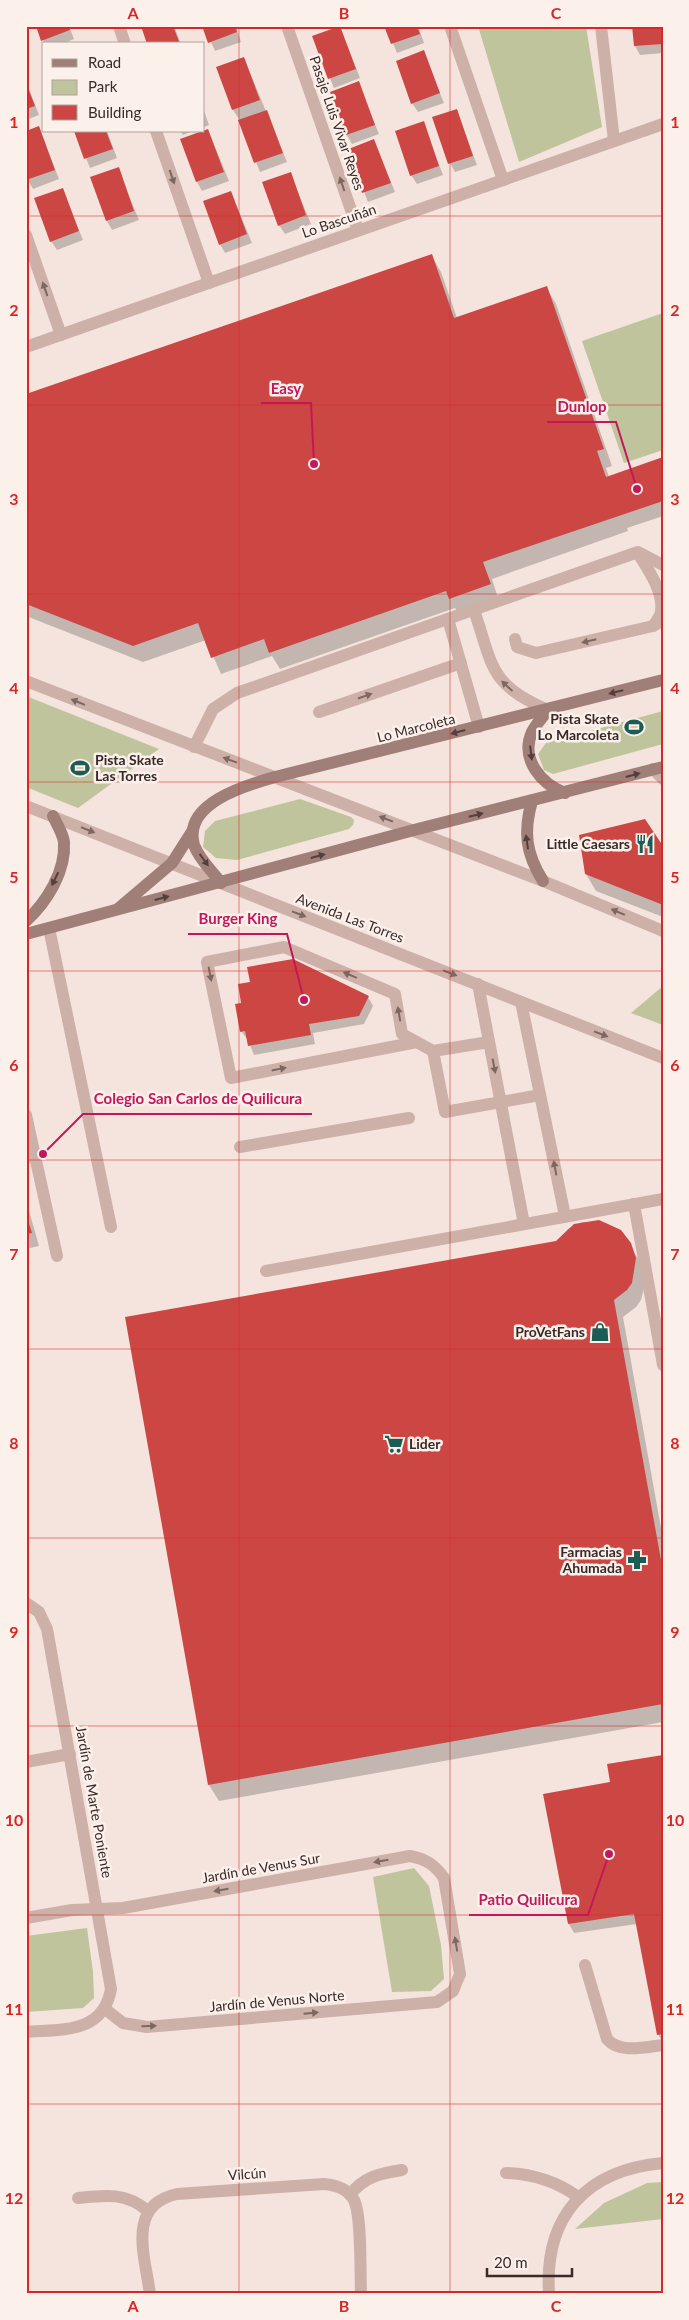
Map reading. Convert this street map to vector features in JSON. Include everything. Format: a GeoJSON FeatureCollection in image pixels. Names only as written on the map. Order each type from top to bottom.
{"type":"FeatureCollection","features":[{"type":"Feature","properties":{"kind":"main road","name":"Lo Marcoleta"},"geometry":{"type":"LineString","coordinates":[[115,911],[172,864],[193,830],[199,816],[212,803],[237,789],[276,777],[663,680]]}},
{"type":"Feature","properties":{"kind":"main road"},"geometry":{"type":"LineString","coordinates":[[548,710],[532,732],[530,750],[533,767],[538,776],[548,785],[565,793]]}},
{"type":"Feature","properties":{"kind":"main road","name":"Lo Marcoleta"},"geometry":{"type":"LineString","coordinates":[[26,934],[414,830],[658,768]]}},
{"type":"Feature","properties":{"kind":"main road"},"geometry":{"type":"LineString","coordinates":[[532,801],[527,819],[526,840],[531,859],[543,881]]}},
{"type":"Feature","properties":{"kind":"main road"},"geometry":{"type":"LineString","coordinates":[[26,921],[39,910],[62,864],[64,840],[53,816]]}},
{"type":"Feature","properties":{"kind":"main road"},"geometry":{"type":"LineString","coordinates":[[193,830],[198,852],[221,883]]}},
{"type":"Feature","properties":{"kind":"street"},"geometry":{"type":"LineString","coordinates":[[119,26],[124,42]]}},
{"type":"Feature","properties":{"kind":"street","name":"Pasaje Luis Vivar Reyes"},"geometry":{"type":"LineString","coordinates":[[287,26],[358,230]]}},
{"type":"Feature","properties":{"kind":"street"},"geometry":{"type":"LineString","coordinates":[[450,26],[503,180]]}},
{"type":"Feature","properties":{"kind":"street"},"geometry":{"type":"LineString","coordinates":[[601,26],[614,141]]}},
{"type":"Feature","properties":{"kind":"street","name":"Lo Bascuñán"},"geometry":{"type":"LineString","coordinates":[[26,347],[663,124]]}},
{"type":"Feature","properties":{"kind":"street"},"geometry":{"type":"LineString","coordinates":[[156,132],[209,283]]}},
{"type":"Feature","properties":{"kind":"street"},"geometry":{"type":"LineString","coordinates":[[26,235],[61,335]]}},
{"type":"Feature","properties":{"kind":"street"},"geometry":{"type":"LineString","coordinates":[[194,747],[212,708],[237,693],[638,552],[663,565]]}},
{"type":"Feature","properties":{"kind":"street"},"geometry":{"type":"LineString","coordinates":[[515,639],[517,647],[536,653],[658,623],[661,611],[660,596],[652,575],[638,552]]}},
{"type":"Feature","properties":{"kind":"street"},"geometry":{"type":"LineString","coordinates":[[474,610],[495,672],[502,682],[521,698],[548,710]]}},
{"type":"Feature","properties":{"kind":"street"},"geometry":{"type":"LineString","coordinates":[[448,619],[479,727]]}},
{"type":"Feature","properties":{"kind":"street"},"geometry":{"type":"LineString","coordinates":[[319,712],[460,663]]}},
{"type":"Feature","properties":{"kind":"street"},"geometry":{"type":"LineString","coordinates":[[26,681],[414,830],[663,931]]}},
{"type":"Feature","properties":{"kind":"street"},"geometry":{"type":"LineString","coordinates":[[658,768],[663,779]]}},
{"type":"Feature","properties":{"kind":"street","name":"Avenida Las Torres"},"geometry":{"type":"LineString","coordinates":[[26,806],[663,1058]]}},
{"type":"Feature","properties":{"kind":"street"},"geometry":{"type":"LineString","coordinates":[[49,928],[111,1227]]}},
{"type":"Feature","properties":{"kind":"street"},"geometry":{"type":"LineString","coordinates":[[417,1042],[231,1078],[208,962],[284,947],[395,994],[402,1034],[417,1042],[433,1051],[489,1042]]}},
{"type":"Feature","properties":{"kind":"street"},"geometry":{"type":"LineString","coordinates":[[478,984],[524,1224]]}},
{"type":"Feature","properties":{"kind":"street"},"geometry":{"type":"LineString","coordinates":[[521,1002],[565,1216]]}},
{"type":"Feature","properties":{"kind":"street"},"geometry":{"type":"LineString","coordinates":[[433,1051],[445,1112],[540,1095]]}},
{"type":"Feature","properties":{"kind":"street"},"geometry":{"type":"LineString","coordinates":[[26,1115],[56,1256]]}},
{"type":"Feature","properties":{"kind":"street"},"geometry":{"type":"LineString","coordinates":[[240,1147],[408,1118]]}},
{"type":"Feature","properties":{"kind":"street"},"geometry":{"type":"LineString","coordinates":[[266,1271],[663,1199]]}},
{"type":"Feature","properties":{"kind":"street"},"geometry":{"type":"LineString","coordinates":[[634,1204],[663,1366]]}},
{"type":"Feature","properties":{"kind":"street","name":"Jardín de Marte Poniente"},"geometry":{"type":"LineString","coordinates":[[29,1604],[39,1612],[47,1629],[111,1989],[105,2009]]}},
{"type":"Feature","properties":{"kind":"street"},"geometry":{"type":"LineString","coordinates":[[26,1762],[70,1754]]}},
{"type":"Feature","properties":{"kind":"street","name":"Jardín de Venus Sur"},"geometry":{"type":"LineString","coordinates":[[26,1918],[72,1910],[123,1908],[410,1856],[428,1861],[438,1868],[448,1889],[460,1964],[458,1983],[453,1991]]}},
{"type":"Feature","properties":{"kind":"street"},"geometry":{"type":"LineString","coordinates":[[585,1964],[607,2039],[614,2047],[663,2045]]}},
{"type":"Feature","properties":{"kind":"street","name":"Jardín de Venus Norte"},"geometry":{"type":"LineString","coordinates":[[105,2009],[123,2023],[147,2027],[427,2004],[437,2002],[453,1991]]}},
{"type":"Feature","properties":{"kind":"street"},"geometry":{"type":"LineString","coordinates":[[26,2032],[77,2028],[88,2024],[105,2009]]}},
{"type":"Feature","properties":{"kind":"street"},"geometry":{"type":"LineString","coordinates":[[549,2294],[548,2269],[552,2247],[567,2212],[578,2197],[611,2175],[631,2168],[663,2163]]}},
{"type":"Feature","properties":{"kind":"street"},"geometry":{"type":"LineString","coordinates":[[361,2294],[356,2208],[350,2195],[361,2183],[372,2177],[402,2170]]}},
{"type":"Feature","properties":{"kind":"street"},"geometry":{"type":"LineString","coordinates":[[506,2173],[542,2178],[578,2197]]}},
{"type":"Feature","properties":{"kind":"street","name":"Vilcún"},"geometry":{"type":"LineString","coordinates":[[148,2211],[156,2202],[177,2194],[324,2184],[334,2185],[350,2195]]}},
{"type":"Feature","properties":{"kind":"street"},"geometry":{"type":"LineString","coordinates":[[78,2198],[122,2196],[134,2200],[148,2211],[143,2221],[142,2232],[150,2294]]}},
{"type":"Feature","properties":{"kind":"green space"},"geometry":{"type":"Polygon","coordinates":[[[478,26],[586,26],[602,127],[519,162],[478,26]]]}},
{"type":"Feature","properties":{"kind":"green space"},"geometry":{"type":"Polygon","coordinates":[[[663,313],[663,450],[624,463],[582,341],[663,313]]]}},
{"type":"Feature","properties":{"kind":"green space","name":"Pista Skate Las Torres"},"geometry":{"type":"Polygon","coordinates":[[[26,696],[159,749],[78,808],[26,787],[26,696]]]}},
{"type":"Feature","properties":{"kind":"green space","name":"Pista Skate Lo Marcoleta"},"geometry":{"type":"Polygon","coordinates":[[[663,711],[663,744],[553,774],[544,770],[538,754],[546,743],[663,711]]]}},
{"type":"Feature","properties":{"kind":"green space"},"geometry":{"type":"Polygon","coordinates":[[[300,799],[351,817],[354,820],[353,825],[349,829],[237,860],[216,858],[203,847],[205,831],[215,821],[300,799]]]}},
{"type":"Feature","properties":{"kind":"green space"},"geometry":{"type":"Polygon","coordinates":[[[663,986],[663,1025],[631,1013],[663,986]]]}},
{"type":"Feature","properties":{"kind":"green space"},"geometry":{"type":"Polygon","coordinates":[[[414,1868],[429,1886],[441,1945],[444,1979],[431,1991],[392,1992],[373,1877],[414,1868]]]}},
{"type":"Feature","properties":{"kind":"green space"},"geometry":{"type":"Polygon","coordinates":[[[87,1928],[93,1972],[94,1998],[83,2008],[26,2012],[26,1936],[87,1928]]]}},
{"type":"Feature","properties":{"kind":"green space"},"geometry":{"type":"Polygon","coordinates":[[[663,2182],[663,2219],[575,2229],[604,2203],[647,2183],[663,2182]]]}},
{"type":"Feature","properties":{"kind":"building"},"geometry":{"type":"Polygon","coordinates":[[[36,26],[69,26],[70,30],[41,41],[36,26]]]}},
{"type":"Feature","properties":{"kind":"building"},"geometry":{"type":"Polygon","coordinates":[[[141,26],[173,26],[179,42],[146,42],[141,26]]]}},
{"type":"Feature","properties":{"kind":"building"},"geometry":{"type":"Polygon","coordinates":[[[202,26],[235,26],[237,32],[208,43],[202,26]]]}},
{"type":"Feature","properties":{"kind":"building"},"geometry":{"type":"Polygon","coordinates":[[[340,26],[356,69],[328,79],[312,36],[340,26]]]}},
{"type":"Feature","properties":{"kind":"building"},"geometry":{"type":"Polygon","coordinates":[[[384,26],[417,26],[420,34],[391,44],[384,26]]]}},
{"type":"Feature","properties":{"kind":"building"},"geometry":{"type":"Polygon","coordinates":[[[632,26],[663,26],[663,44],[634,46],[632,26]]]}},
{"type":"Feature","properties":{"kind":"building"},"geometry":{"type":"Polygon","coordinates":[[[424,50],[440,93],[411,104],[396,61],[424,50]]]}},
{"type":"Feature","properties":{"kind":"building"},"geometry":{"type":"Polygon","coordinates":[[[244,57],[260,100],[232,110],[216,67],[244,57]]]}},
{"type":"Feature","properties":{"kind":"building"},"geometry":{"type":"Polygon","coordinates":[[[359,81],[375,125],[346,135],[330,92],[359,81]]]}},
{"type":"Feature","properties":{"kind":"building"},"geometry":{"type":"Polygon","coordinates":[[[26,83],[35,106],[26,109],[26,83]]]}},
{"type":"Feature","properties":{"kind":"building"},"geometry":{"type":"Polygon","coordinates":[[[457,109],[473,156],[448,164],[432,117],[457,109]]]}},
{"type":"Feature","properties":{"kind":"building"},"geometry":{"type":"Polygon","coordinates":[[[267,110],[283,153],[254,163],[238,120],[267,110]]]}},
{"type":"Feature","properties":{"kind":"building"},"geometry":{"type":"Polygon","coordinates":[[[424,121],[439,166],[410,176],[395,131],[424,121]]]}},
{"type":"Feature","properties":{"kind":"building"},"geometry":{"type":"Polygon","coordinates":[[[39,126],[55,170],[26,180],[26,131],[39,126]]]}},
{"type":"Feature","properties":{"kind":"building"},"geometry":{"type":"Polygon","coordinates":[[[208,129],[224,172],[196,182],[180,139],[205,132],[208,129]]]}},
{"type":"Feature","properties":{"kind":"building"},"geometry":{"type":"Polygon","coordinates":[[[74,132],[106,132],[113,149],[84,159],[74,132]]]}},
{"type":"Feature","properties":{"kind":"building"},"geometry":{"type":"Polygon","coordinates":[[[374,139],[391,183],[362,193],[346,150],[374,139]]]}},
{"type":"Feature","properties":{"kind":"building"},"geometry":{"type":"Polygon","coordinates":[[[119,167],[134,211],[106,221],[90,177],[119,167]]]}},
{"type":"Feature","properties":{"kind":"building"},"geometry":{"type":"Polygon","coordinates":[[[291,172],[306,215],[278,226],[262,182],[291,172]]]}},
{"type":"Feature","properties":{"kind":"building"},"geometry":{"type":"Polygon","coordinates":[[[63,188],[79,231],[50,242],[34,198],[63,188]]]}},
{"type":"Feature","properties":{"kind":"building"},"geometry":{"type":"Polygon","coordinates":[[[231,191],[247,234],[219,245],[203,201],[231,191]]]}},
{"type":"Feature","properties":{"kind":"building"},"geometry":{"type":"Polygon","coordinates":[[[432,254],[454,318],[547,286],[604,449],[597,451],[606,477],[663,457],[663,501],[483,562],[491,584],[449,599],[446,591],[269,653],[264,639],[211,658],[198,623],[133,646],[26,604],[26,394],[432,254]]]}},
{"type":"Feature","properties":{"kind":"building"},"geometry":{"type":"Polygon","coordinates":[[[645,819],[663,846],[663,905],[585,874],[579,835],[645,819]]]}},
{"type":"Feature","properties":{"kind":"building"},"geometry":{"type":"Polygon","coordinates":[[[293,959],[369,996],[359,1016],[309,1024],[311,1035],[248,1046],[245,1031],[240,1032],[235,1004],[241,1003],[238,984],[250,982],[247,967],[293,959]]]}},
{"type":"Feature","properties":{"kind":"building"},"geometry":{"type":"Polygon","coordinates":[[[26,1214],[32,1233],[26,1234],[26,1214]]]}},
{"type":"Feature","properties":{"kind":"building","name":"Lider"},"geometry":{"type":"Polygon","coordinates":[[[599,1220],[621,1230],[631,1243],[636,1258],[632,1283],[627,1290],[614,1300],[663,1571],[663,1704],[208,1785],[125,1317],[556,1241],[574,1224],[599,1220]]]}},
{"type":"Feature","properties":{"kind":"building"},"geometry":{"type":"Polygon","coordinates":[[[663,1755],[663,2034],[657,2035],[634,1914],[568,1924],[543,1794],[610,1782],[607,1764],[663,1755]]]}},
{"type":"Feature","properties":{"kind":"place","name":"Easy"},"geometry":{"type":"Point","coordinates":[314,464]}},
{"type":"Feature","properties":{"kind":"place","name":"Dunlop"},"geometry":{"type":"Point","coordinates":[637,489]}},
{"type":"Feature","properties":{"kind":"place","name":"Pista Skate Lo Marcoleta"},"geometry":{"type":"Point","coordinates":[634,727]}},
{"type":"Feature","properties":{"kind":"place","name":"Pista Skate Las Torres"},"geometry":{"type":"Point","coordinates":[80,768]}},
{"type":"Feature","properties":{"kind":"place","name":"Little Caesars"},"geometry":{"type":"Point","coordinates":[645,844]}},
{"type":"Feature","properties":{"kind":"place","name":"Burger King"},"geometry":{"type":"Point","coordinates":[304,1000]}},
{"type":"Feature","properties":{"kind":"place","name":"Colegio San Carlos de Quilicura"},"geometry":{"type":"Point","coordinates":[43,1154]}},
{"type":"Feature","properties":{"kind":"place","name":"ProVetFans"},"geometry":{"type":"Point","coordinates":[600,1332]}},
{"type":"Feature","properties":{"kind":"place","name":"Lider"},"geometry":{"type":"Point","coordinates":[394,1444]}},
{"type":"Feature","properties":{"kind":"place","name":"Farmacias Ahumada"},"geometry":{"type":"Point","coordinates":[637,1560]}},
{"type":"Feature","properties":{"kind":"place","name":"Patio Quilicura"},"geometry":{"type":"Point","coordinates":[609,1854]}}]}
